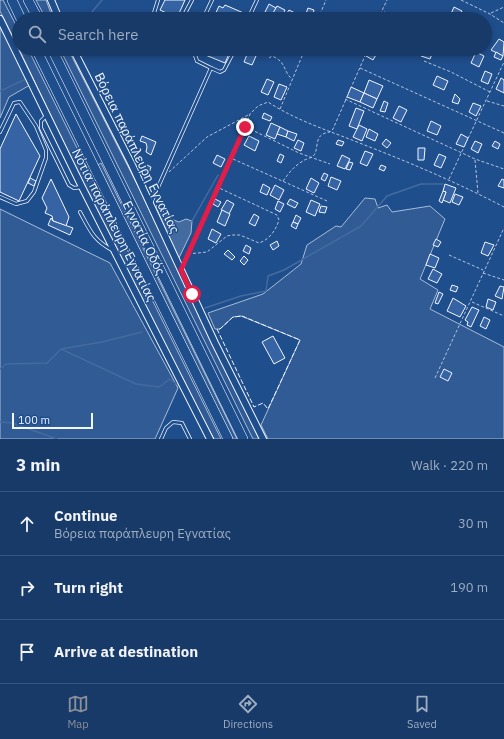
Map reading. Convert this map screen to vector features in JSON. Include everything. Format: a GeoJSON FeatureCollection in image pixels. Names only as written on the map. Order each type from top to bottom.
{"type":"FeatureCollection","features":[{"type":"Feature","properties":{"kind":"highway"},"geometry":{"type":"LineString","coordinates":[[12,0],[18,12]]}},
{"type":"Feature","properties":{"kind":"highway"},"geometry":{"type":"LineString","coordinates":[[28,0],[34,12]]}},
{"type":"Feature","properties":{"kind":"highway","name":"Εγνατία Οδός"},"geometry":{"type":"LineString","coordinates":[[39,56],[228,439]]}},
{"type":"Feature","properties":{"kind":"highway","name":"Εγνατία Οδός"},"geometry":{"type":"LineString","coordinates":[[55,56],[244,439]]}},
{"type":"Feature","properties":{"kind":"street"},"geometry":{"type":"LineString","coordinates":[[51,0],[56,12]]}},
{"type":"Feature","properties":{"kind":"street","name":"Νότια παράπλευρη Εγνατίας"},"geometry":{"type":"LineString","coordinates":[[0,19],[12,44]]}},
{"type":"Feature","properties":{"kind":"street","name":"Νότια παράπλευρη Εγνατίας"},"geometry":{"type":"LineString","coordinates":[[18,56],[114,251],[210,439]]}},
{"type":"Feature","properties":{"kind":"street","name":"Βόρεια παράπλευρη Εγνατίας"},"geometry":{"type":"LineString","coordinates":[[77,56],[150,203],[215,343],[263,439]]}},
{"type":"Feature","properties":{"kind":"lane"},"geometry":{"type":"LineString","coordinates":[[154,12],[158,0]]}},
{"type":"Feature","properties":{"kind":"lane"},"geometry":{"type":"LineString","coordinates":[[186,12],[192,0]]}},
{"type":"Feature","properties":{"kind":"lane"},"geometry":{"type":"LineString","coordinates":[[206,12],[212,0]]}},
{"type":"Feature","properties":{"kind":"lane"},"geometry":{"type":"LineString","coordinates":[[251,12],[257,0]]}},
{"type":"Feature","properties":{"kind":"lane"},"geometry":{"type":"LineString","coordinates":[[195,56],[197,61],[220,72],[225,69],[232,56]]}},
{"type":"Feature","properties":{"kind":"lane"},"geometry":{"type":"LineString","coordinates":[[150,203],[164,176],[211,68]]}},
{"type":"Feature","properties":{"kind":"lane"},"geometry":{"type":"LineString","coordinates":[[0,132],[14,103],[18,102],[23,105],[36,126],[44,144],[46,158],[34,192],[27,201],[16,204],[0,197]]}},
{"type":"Feature","properties":{"kind":"lane"},"geometry":{"type":"LineString","coordinates":[[47,115],[42,121],[41,126],[69,185],[74,188],[82,187]]}},
{"type":"Feature","properties":{"kind":"lane"},"geometry":{"type":"LineString","coordinates":[[36,126],[41,126]]}},
{"type":"Feature","properties":{"kind":"lane"},"geometry":{"type":"LineString","coordinates":[[80,212],[94,238],[101,244],[114,251]]}},
{"type":"Feature","properties":{"kind":"lane"},"geometry":{"type":"LineString","coordinates":[[162,439],[166,428],[173,422],[182,423],[190,439]]}},
{"type":"Feature","properties":{"kind":"path"},"geometry":{"type":"LineString","coordinates":[[321,12],[326,0]]}},
{"type":"Feature","properties":{"kind":"path"},"geometry":{"type":"LineString","coordinates":[[381,12],[387,0]]}},
{"type":"Feature","properties":{"kind":"path"},"geometry":{"type":"LineString","coordinates":[[461,0],[486,12]]}},
{"type":"Feature","properties":{"kind":"path"},"geometry":{"type":"LineString","coordinates":[[492,13],[504,6]]}},
{"type":"Feature","properties":{"kind":"path"},"geometry":{"type":"LineString","coordinates":[[492,15],[504,23]]}},
{"type":"Feature","properties":{"kind":"path"},"geometry":{"type":"LineString","coordinates":[[269,58],[272,56],[282,62],[292,79]]}},
{"type":"Feature","properties":{"kind":"path"},"geometry":{"type":"LineString","coordinates":[[280,110],[302,56]]}},
{"type":"Feature","properties":{"kind":"path"},"geometry":{"type":"LineString","coordinates":[[283,181],[295,166],[312,157],[315,152],[317,141],[326,132],[330,132],[365,56]]}},
{"type":"Feature","properties":{"kind":"path"},"geometry":{"type":"LineString","coordinates":[[424,61],[451,72],[490,92]]}},
{"type":"Feature","properties":{"kind":"path"},"geometry":{"type":"LineString","coordinates":[[449,180],[504,62]]}},
{"type":"Feature","properties":{"kind":"path"},"geometry":{"type":"LineString","coordinates":[[359,68],[504,133]]}},
{"type":"Feature","properties":{"kind":"path"},"geometry":{"type":"LineString","coordinates":[[346,99],[475,160],[504,169]]}},
{"type":"Feature","properties":{"kind":"path"},"geometry":{"type":"LineString","coordinates":[[486,101],[504,106]]}},
{"type":"Feature","properties":{"kind":"path"},"geometry":{"type":"LineString","coordinates":[[164,176],[208,137],[250,114],[258,106],[268,102],[280,110],[449,180],[504,207]]}},
{"type":"Feature","properties":{"kind":"path"},"geometry":{"type":"LineString","coordinates":[[181,270],[217,187],[232,158],[250,114]]}},
{"type":"Feature","properties":{"kind":"path"},"geometry":{"type":"LineString","coordinates":[[245,127],[330,164]]}},
{"type":"Feature","properties":{"kind":"path"},"geometry":{"type":"LineString","coordinates":[[232,158],[327,201]]}},
{"type":"Feature","properties":{"kind":"path"},"geometry":{"type":"LineString","coordinates":[[475,160],[478,194]]}},
{"type":"Feature","properties":{"kind":"path"},"geometry":{"type":"LineString","coordinates":[[188,254],[207,252],[217,246],[227,236],[232,235],[240,235],[259,243],[268,238],[278,225],[280,220],[277,216],[217,187]]}},
{"type":"Feature","properties":{"kind":"path"},"geometry":{"type":"LineString","coordinates":[[435,378],[471,302],[483,270],[504,228]]}},
{"type":"Feature","properties":{"kind":"path"},"geometry":{"type":"LineString","coordinates":[[449,255],[483,270]]}},
{"type":"Feature","properties":{"kind":"path"},"geometry":{"type":"LineString","coordinates":[[482,273],[504,280]]}},
{"type":"Feature","properties":{"kind":"path"},"geometry":{"type":"LineString","coordinates":[[471,302],[504,316]]}},
{"type":"Feature","properties":{"kind":"shaded area"},"geometry":{"type":"Polygon","coordinates":[[[0,0],[3,0],[12,17],[12,35],[0,11],[0,0]]]}},
{"type":"Feature","properties":{"kind":"shaded area"},"geometry":{"type":"Polygon","coordinates":[[[36,0],[46,0],[50,12],[42,12],[36,0]]]}},
{"type":"Feature","properties":{"kind":"shaded area"},"geometry":{"type":"Polygon","coordinates":[[[0,27],[12,50],[12,56],[15,56],[30,85],[9,97],[0,118],[0,27]]]}},
{"type":"Feature","properties":{"kind":"shaded area"},"geometry":{"type":"Polygon","coordinates":[[[22,56],[31,56],[221,439],[214,439],[171,358],[84,185],[22,56]]]}},
{"type":"Feature","properties":{"kind":"shaded area"},"geometry":{"type":"Polygon","coordinates":[[[63,56],[72,56],[140,190],[259,439],[253,439],[63,56]]]}},
{"type":"Feature","properties":{"kind":"shaded area"},"geometry":{"type":"Polygon","coordinates":[[[101,163],[237,439],[233,439],[98,165],[101,163]]]}},
{"type":"Feature","properties":{"kind":"shaded area"},"geometry":{"type":"Polygon","coordinates":[[[365,198],[375,199],[378,208],[387,205],[392,212],[430,206],[445,219],[420,279],[438,290],[430,309],[504,347],[504,439],[268,439],[261,425],[300,340],[241,316],[233,317],[220,329],[215,329],[208,313],[263,294],[301,264],[307,245],[336,226],[341,227],[365,198]]]}},
{"type":"Feature","properties":{"kind":"shaded area"},"geometry":{"type":"Polygon","coordinates":[[[157,205],[171,219],[179,222],[186,219],[192,221],[191,233],[178,260],[156,207],[157,205]]]}},
{"type":"Feature","properties":{"kind":"shaded area"},"geometry":{"type":"Polygon","coordinates":[[[0,209],[110,263],[178,388],[155,439],[0,439],[0,209]]]}},
{"type":"Feature","properties":{"kind":"building"},"geometry":{"type":"Polygon","coordinates":[[[165,0],[185,0],[180,12],[164,12],[160,10],[165,0]]]}},
{"type":"Feature","properties":{"kind":"building"},"geometry":{"type":"Polygon","coordinates":[[[269,4],[276,8],[274,12],[265,12],[269,4]]]}},
{"type":"Feature","properties":{"kind":"building"},"geometry":{"type":"Polygon","coordinates":[[[225,5],[241,12],[216,12],[219,6],[223,8],[225,5]]]}},
{"type":"Feature","properties":{"kind":"building"},"geometry":{"type":"Polygon","coordinates":[[[277,6],[285,10],[284,12],[274,12],[277,6]]]}},
{"type":"Feature","properties":{"kind":"building"},"geometry":{"type":"Polygon","coordinates":[[[454,7],[462,11],[462,12],[452,12],[454,7]]]}},
{"type":"Feature","properties":{"kind":"building"},"geometry":{"type":"Polygon","coordinates":[[[308,8],[314,10],[314,12],[306,12],[308,8]]]}},
{"type":"Feature","properties":{"kind":"building"},"geometry":{"type":"Polygon","coordinates":[[[499,39],[504,42],[503,56],[492,50],[499,39]]]}},
{"type":"Feature","properties":{"kind":"building"},"geometry":{"type":"Polygon","coordinates":[[[496,52],[503,56],[501,60],[494,57],[496,52]]]}},
{"type":"Feature","properties":{"kind":"building"},"geometry":{"type":"Polygon","coordinates":[[[208,56],[228,56],[225,63],[208,56]]]}},
{"type":"Feature","properties":{"kind":"building"},"geometry":{"type":"Polygon","coordinates":[[[246,56],[256,56],[252,65],[244,62],[246,56]]]}},
{"type":"Feature","properties":{"kind":"building"},"geometry":{"type":"Polygon","coordinates":[[[366,56],[375,56],[373,60],[366,56]]]}},
{"type":"Feature","properties":{"kind":"building"},"geometry":{"type":"Polygon","coordinates":[[[421,56],[431,56],[430,59],[421,56]]]}},
{"type":"Feature","properties":{"kind":"building"},"geometry":{"type":"Polygon","coordinates":[[[474,56],[484,56],[479,67],[471,63],[474,56]]]}},
{"type":"Feature","properties":{"kind":"building"},"geometry":{"type":"Polygon","coordinates":[[[485,71],[492,74],[488,84],[481,81],[485,71]]]}},
{"type":"Feature","properties":{"kind":"building"},"geometry":{"type":"Polygon","coordinates":[[[437,76],[448,81],[444,90],[433,85],[437,76]]]}},
{"type":"Feature","properties":{"kind":"building"},"geometry":{"type":"Polygon","coordinates":[[[501,78],[504,80],[504,93],[496,89],[501,78]]]}},
{"type":"Feature","properties":{"kind":"building"},"geometry":{"type":"Polygon","coordinates":[[[267,79],[274,82],[268,95],[261,92],[267,79]]]}},
{"type":"Feature","properties":{"kind":"building"},"geometry":{"type":"Polygon","coordinates":[[[369,80],[383,86],[377,99],[364,93],[369,80]]]}},
{"type":"Feature","properties":{"kind":"building"},"geometry":{"type":"Polygon","coordinates":[[[279,84],[287,87],[281,100],[274,97],[279,84]]]}},
{"type":"Feature","properties":{"kind":"building"},"geometry":{"type":"Polygon","coordinates":[[[351,87],[364,93],[360,102],[347,97],[351,87]]]}},
{"type":"Feature","properties":{"kind":"building"},"geometry":{"type":"Polygon","coordinates":[[[364,93],[377,99],[373,108],[360,102],[364,93]]]}},
{"type":"Feature","properties":{"kind":"building"},"geometry":{"type":"Polygon","coordinates":[[[455,94],[460,99],[458,104],[452,102],[455,94]]]}},
{"type":"Feature","properties":{"kind":"building"},"geometry":{"type":"Polygon","coordinates":[[[384,101],[388,103],[385,112],[380,111],[384,101]]]}},
{"type":"Feature","properties":{"kind":"building"},"geometry":{"type":"Polygon","coordinates":[[[473,103],[481,106],[476,116],[469,112],[473,103]]]}},
{"type":"Feature","properties":{"kind":"building"},"geometry":{"type":"Polygon","coordinates":[[[399,106],[407,110],[401,122],[393,118],[399,106]]]}},
{"type":"Feature","properties":{"kind":"building"},"geometry":{"type":"Polygon","coordinates":[[[356,108],[364,111],[357,129],[349,126],[356,108]]]}},
{"type":"Feature","properties":{"kind":"building"},"geometry":{"type":"Polygon","coordinates":[[[264,113],[272,117],[270,121],[262,118],[264,113]]]}},
{"type":"Feature","properties":{"kind":"building"},"geometry":{"type":"Polygon","coordinates":[[[16,114],[40,156],[19,201],[0,192],[0,149],[16,114]]]}},
{"type":"Feature","properties":{"kind":"building"},"geometry":{"type":"Polygon","coordinates":[[[431,121],[441,126],[437,135],[427,131],[431,121]]]}},
{"type":"Feature","properties":{"kind":"building"},"geometry":{"type":"Polygon","coordinates":[[[271,123],[280,127],[275,139],[266,135],[271,123]]]}},
{"type":"Feature","properties":{"kind":"building"},"geometry":{"type":"Polygon","coordinates":[[[359,125],[367,129],[362,141],[353,137],[359,125]]]}},
{"type":"Feature","properties":{"kind":"building"},"geometry":{"type":"Polygon","coordinates":[[[280,127],[288,131],[286,137],[277,134],[280,127]]]}},
{"type":"Feature","properties":{"kind":"building"},"geometry":{"type":"Polygon","coordinates":[[[369,129],[378,134],[375,141],[366,137],[369,129]]]}},
{"type":"Feature","properties":{"kind":"building"},"geometry":{"type":"Polygon","coordinates":[[[288,131],[297,134],[294,141],[286,137],[288,131]]]}},
{"type":"Feature","properties":{"kind":"building"},"geometry":{"type":"Polygon","coordinates":[[[461,134],[468,138],[464,147],[456,144],[461,134]]]}},
{"type":"Feature","properties":{"kind":"building"},"geometry":{"type":"Polygon","coordinates":[[[142,136],[156,142],[151,155],[146,152],[146,143],[140,141],[142,136]]]}},
{"type":"Feature","properties":{"kind":"building"},"geometry":{"type":"Polygon","coordinates":[[[249,136],[259,141],[255,151],[244,145],[249,136]]]}},
{"type":"Feature","properties":{"kind":"building"},"geometry":{"type":"Polygon","coordinates":[[[386,139],[391,143],[387,148],[382,144],[386,139]]]}},
{"type":"Feature","properties":{"kind":"building"},"geometry":{"type":"Polygon","coordinates":[[[298,140],[304,143],[301,151],[294,148],[298,140]]]}},
{"type":"Feature","properties":{"kind":"building"},"geometry":{"type":"Polygon","coordinates":[[[338,140],[344,142],[342,146],[336,144],[338,140]]]}},
{"type":"Feature","properties":{"kind":"building"},"geometry":{"type":"Polygon","coordinates":[[[475,141],[482,144],[478,153],[471,149],[475,141]]]}},
{"type":"Feature","properties":{"kind":"building"},"geometry":{"type":"Polygon","coordinates":[[[495,141],[500,144],[498,149],[492,146],[495,141]]]}},
{"type":"Feature","properties":{"kind":"building"},"geometry":{"type":"Polygon","coordinates":[[[418,148],[425,148],[424,160],[418,160],[418,148]]]}},
{"type":"Feature","properties":{"kind":"building"},"geometry":{"type":"Polygon","coordinates":[[[365,151],[373,154],[367,166],[360,163],[365,151]]]}},
{"type":"Feature","properties":{"kind":"building"},"geometry":{"type":"Polygon","coordinates":[[[280,154],[284,156],[281,163],[277,161],[280,154]]]}},
{"type":"Feature","properties":{"kind":"building"},"geometry":{"type":"Polygon","coordinates":[[[439,154],[446,157],[441,168],[434,165],[439,154]]]}},
{"type":"Feature","properties":{"kind":"building"},"geometry":{"type":"Polygon","coordinates":[[[217,155],[225,159],[221,167],[213,163],[217,155]]]}},
{"type":"Feature","properties":{"kind":"building"},"geometry":{"type":"Polygon","coordinates":[[[342,155],[350,159],[345,169],[337,166],[342,155]]]}},
{"type":"Feature","properties":{"kind":"building"},"geometry":{"type":"Polygon","coordinates":[[[349,162],[353,163],[350,170],[346,169],[349,162]]]}},
{"type":"Feature","properties":{"kind":"building"},"geometry":{"type":"Polygon","coordinates":[[[147,165],[151,167],[149,173],[144,171],[147,165]]]}},
{"type":"Feature","properties":{"kind":"building"},"geometry":{"type":"Polygon","coordinates":[[[381,165],[386,167],[384,171],[379,169],[381,165]]]}},
{"type":"Feature","properties":{"kind":"building"},"geometry":{"type":"Polygon","coordinates":[[[324,173],[328,175],[325,181],[321,179],[324,173]]]}},
{"type":"Feature","properties":{"kind":"building"},"geometry":{"type":"Polygon","coordinates":[[[331,177],[341,181],[337,190],[328,186],[331,177]]]}},
{"type":"Feature","properties":{"kind":"building"},"geometry":{"type":"Polygon","coordinates":[[[30,178],[36,181],[34,186],[28,183],[30,178]]]}},
{"type":"Feature","properties":{"kind":"building"},"geometry":{"type":"Polygon","coordinates":[[[311,178],[319,183],[314,193],[306,189],[311,178]]]}},
{"type":"Feature","properties":{"kind":"building"},"geometry":{"type":"Polygon","coordinates":[[[51,179],[69,217],[66,226],[53,221],[52,216],[45,213],[47,208],[42,198],[51,179]]]}},
{"type":"Feature","properties":{"kind":"building"},"geometry":{"type":"Polygon","coordinates":[[[502,179],[504,180],[504,188],[498,186],[502,179]]]}},
{"type":"Feature","properties":{"kind":"building"},"geometry":{"type":"Polygon","coordinates":[[[263,184],[270,188],[267,195],[260,192],[263,184]]]}},
{"type":"Feature","properties":{"kind":"building"},"geometry":{"type":"Polygon","coordinates":[[[445,184],[456,188],[450,203],[443,200],[446,192],[443,191],[445,184]]]}},
{"type":"Feature","properties":{"kind":"building"},"geometry":{"type":"Polygon","coordinates":[[[275,185],[284,190],[279,200],[270,195],[275,185]]]}},
{"type":"Feature","properties":{"kind":"building"},"geometry":{"type":"Polygon","coordinates":[[[443,191],[446,192],[442,203],[439,201],[443,191]]]}},
{"type":"Feature","properties":{"kind":"building"},"geometry":{"type":"Polygon","coordinates":[[[455,194],[463,197],[459,205],[452,202],[455,194]]]}},
{"type":"Feature","properties":{"kind":"building"},"geometry":{"type":"Polygon","coordinates":[[[215,199],[221,202],[218,207],[213,204],[215,199]]]}},
{"type":"Feature","properties":{"kind":"building"},"geometry":{"type":"Polygon","coordinates":[[[290,199],[298,203],[295,208],[287,204],[290,199]]]}},
{"type":"Feature","properties":{"kind":"building"},"geometry":{"type":"Polygon","coordinates":[[[227,200],[234,204],[229,214],[221,210],[227,200]]]}},
{"type":"Feature","properties":{"kind":"building"},"geometry":{"type":"Polygon","coordinates":[[[311,200],[320,204],[315,216],[306,212],[311,200]]]}},
{"type":"Feature","properties":{"kind":"building"},"geometry":{"type":"Polygon","coordinates":[[[278,201],[284,204],[280,212],[275,209],[278,201]]]}},
{"type":"Feature","properties":{"kind":"building"},"geometry":{"type":"Polygon","coordinates":[[[321,206],[327,207],[325,213],[319,212],[321,206]]]}},
{"type":"Feature","properties":{"kind":"building"},"geometry":{"type":"Polygon","coordinates":[[[222,210],[230,214],[225,226],[217,222],[222,210]]]}},
{"type":"Feature","properties":{"kind":"building"},"geometry":{"type":"Polygon","coordinates":[[[254,214],[259,217],[255,226],[249,223],[254,214]]]}},
{"type":"Feature","properties":{"kind":"building"},"geometry":{"type":"Polygon","coordinates":[[[296,215],[301,218],[298,224],[293,222],[296,215]]]}},
{"type":"Feature","properties":{"kind":"building"},"geometry":{"type":"Polygon","coordinates":[[[51,218],[53,221],[73,228],[70,235],[48,225],[51,218]]]}},
{"type":"Feature","properties":{"kind":"building"},"geometry":{"type":"Polygon","coordinates":[[[293,222],[298,224],[296,229],[291,226],[293,222]]]}},
{"type":"Feature","properties":{"kind":"building"},"geometry":{"type":"Polygon","coordinates":[[[212,229],[221,234],[216,243],[208,239],[212,229]]]}},
{"type":"Feature","properties":{"kind":"building"},"geometry":{"type":"Polygon","coordinates":[[[436,239],[441,242],[438,247],[433,245],[436,239]]]}},
{"type":"Feature","properties":{"kind":"building"},"geometry":{"type":"Polygon","coordinates":[[[277,241],[279,246],[273,250],[270,245],[277,241]]]}},
{"type":"Feature","properties":{"kind":"building"},"geometry":{"type":"Polygon","coordinates":[[[485,242],[494,245],[488,256],[481,253],[485,242]]]}},
{"type":"Feature","properties":{"kind":"building"},"geometry":{"type":"Polygon","coordinates":[[[246,245],[251,248],[249,254],[243,251],[246,245]]]}},
{"type":"Feature","properties":{"kind":"building"},"geometry":{"type":"Polygon","coordinates":[[[228,250],[235,257],[232,260],[224,254],[228,250]]]}},
{"type":"Feature","properties":{"kind":"building"},"geometry":{"type":"Polygon","coordinates":[[[430,254],[439,258],[435,268],[426,265],[430,254]]]}},
{"type":"Feature","properties":{"kind":"building"},"geometry":{"type":"Polygon","coordinates":[[[244,256],[248,260],[244,265],[240,261],[244,256]]]}},
{"type":"Feature","properties":{"kind":"building"},"geometry":{"type":"Polygon","coordinates":[[[433,269],[442,274],[437,283],[428,279],[433,269]]]}},
{"type":"Feature","properties":{"kind":"building"},"geometry":{"type":"Polygon","coordinates":[[[452,285],[458,287],[456,292],[450,290],[452,285]]]}},
{"type":"Feature","properties":{"kind":"building"},"geometry":{"type":"Polygon","coordinates":[[[500,286],[504,287],[502,299],[495,296],[500,286]]]}},
{"type":"Feature","properties":{"kind":"building"},"geometry":{"type":"Polygon","coordinates":[[[439,292],[443,294],[438,304],[435,303],[439,292]]]}},
{"type":"Feature","properties":{"kind":"building"},"geometry":{"type":"Polygon","coordinates":[[[453,298],[466,306],[460,317],[447,311],[453,298]]]}},
{"type":"Feature","properties":{"kind":"building"},"geometry":{"type":"Polygon","coordinates":[[[488,299],[496,302],[493,310],[486,307],[488,299]]]}},
{"type":"Feature","properties":{"kind":"building"},"geometry":{"type":"Polygon","coordinates":[[[472,307],[479,310],[471,327],[467,325],[468,322],[465,320],[472,307]]]}},
{"type":"Feature","properties":{"kind":"building"},"geometry":{"type":"Polygon","coordinates":[[[484,317],[490,320],[486,329],[480,326],[484,317]]]}},
{"type":"Feature","properties":{"kind":"building"},"geometry":{"type":"Polygon","coordinates":[[[273,336],[285,358],[274,364],[262,342],[273,336]]]}},
{"type":"Feature","properties":{"kind":"building"},"geometry":{"type":"Polygon","coordinates":[[[444,369],[452,373],[448,381],[440,377],[444,369]]]}},
{"type":"Feature","properties":{"kind":"waterway"},"geometry":{"type":"LineString","coordinates":[[92,12],[102,0]]}},
{"type":"Feature","properties":{"kind":"waterway"},"geometry":{"type":"LineString","coordinates":[[0,91],[26,79]]}},
{"type":"Feature","properties":{"kind":"waterway"},"geometry":{"type":"LineString","coordinates":[[192,221],[218,175]]}},
{"type":"Feature","properties":{"kind":"waterway"},"geometry":{"type":"LineString","coordinates":[[205,308],[241,296],[266,291],[268,276],[284,270],[361,226],[387,196],[421,184],[443,184]]}},
{"type":"Feature","properties":{"kind":"waterway"},"geometry":{"type":"LineString","coordinates":[[0,369],[6,364],[47,363],[61,349],[102,342],[142,332]]}},
{"type":"Feature","properties":{"kind":"waterway"},"geometry":{"type":"LineString","coordinates":[[61,349],[136,384],[159,387],[170,379],[179,386]]}},
{"type":"Feature","properties":{"kind":"waterway"},"geometry":{"type":"LineString","coordinates":[[0,422],[12,423],[57,439]]}},
{"type":"Feature","properties":{"kind":"fence"},"geometry":{"type":"LineString","coordinates":[[242,316],[300,340],[268,409],[263,403],[254,407],[217,329],[220,329],[233,317],[242,316]]}},
{"type":"Feature","properties":{"kind":"route"},"geometry":{"type":"LineString","coordinates":[[192,294],[181,270],[245,127]]}}]}
